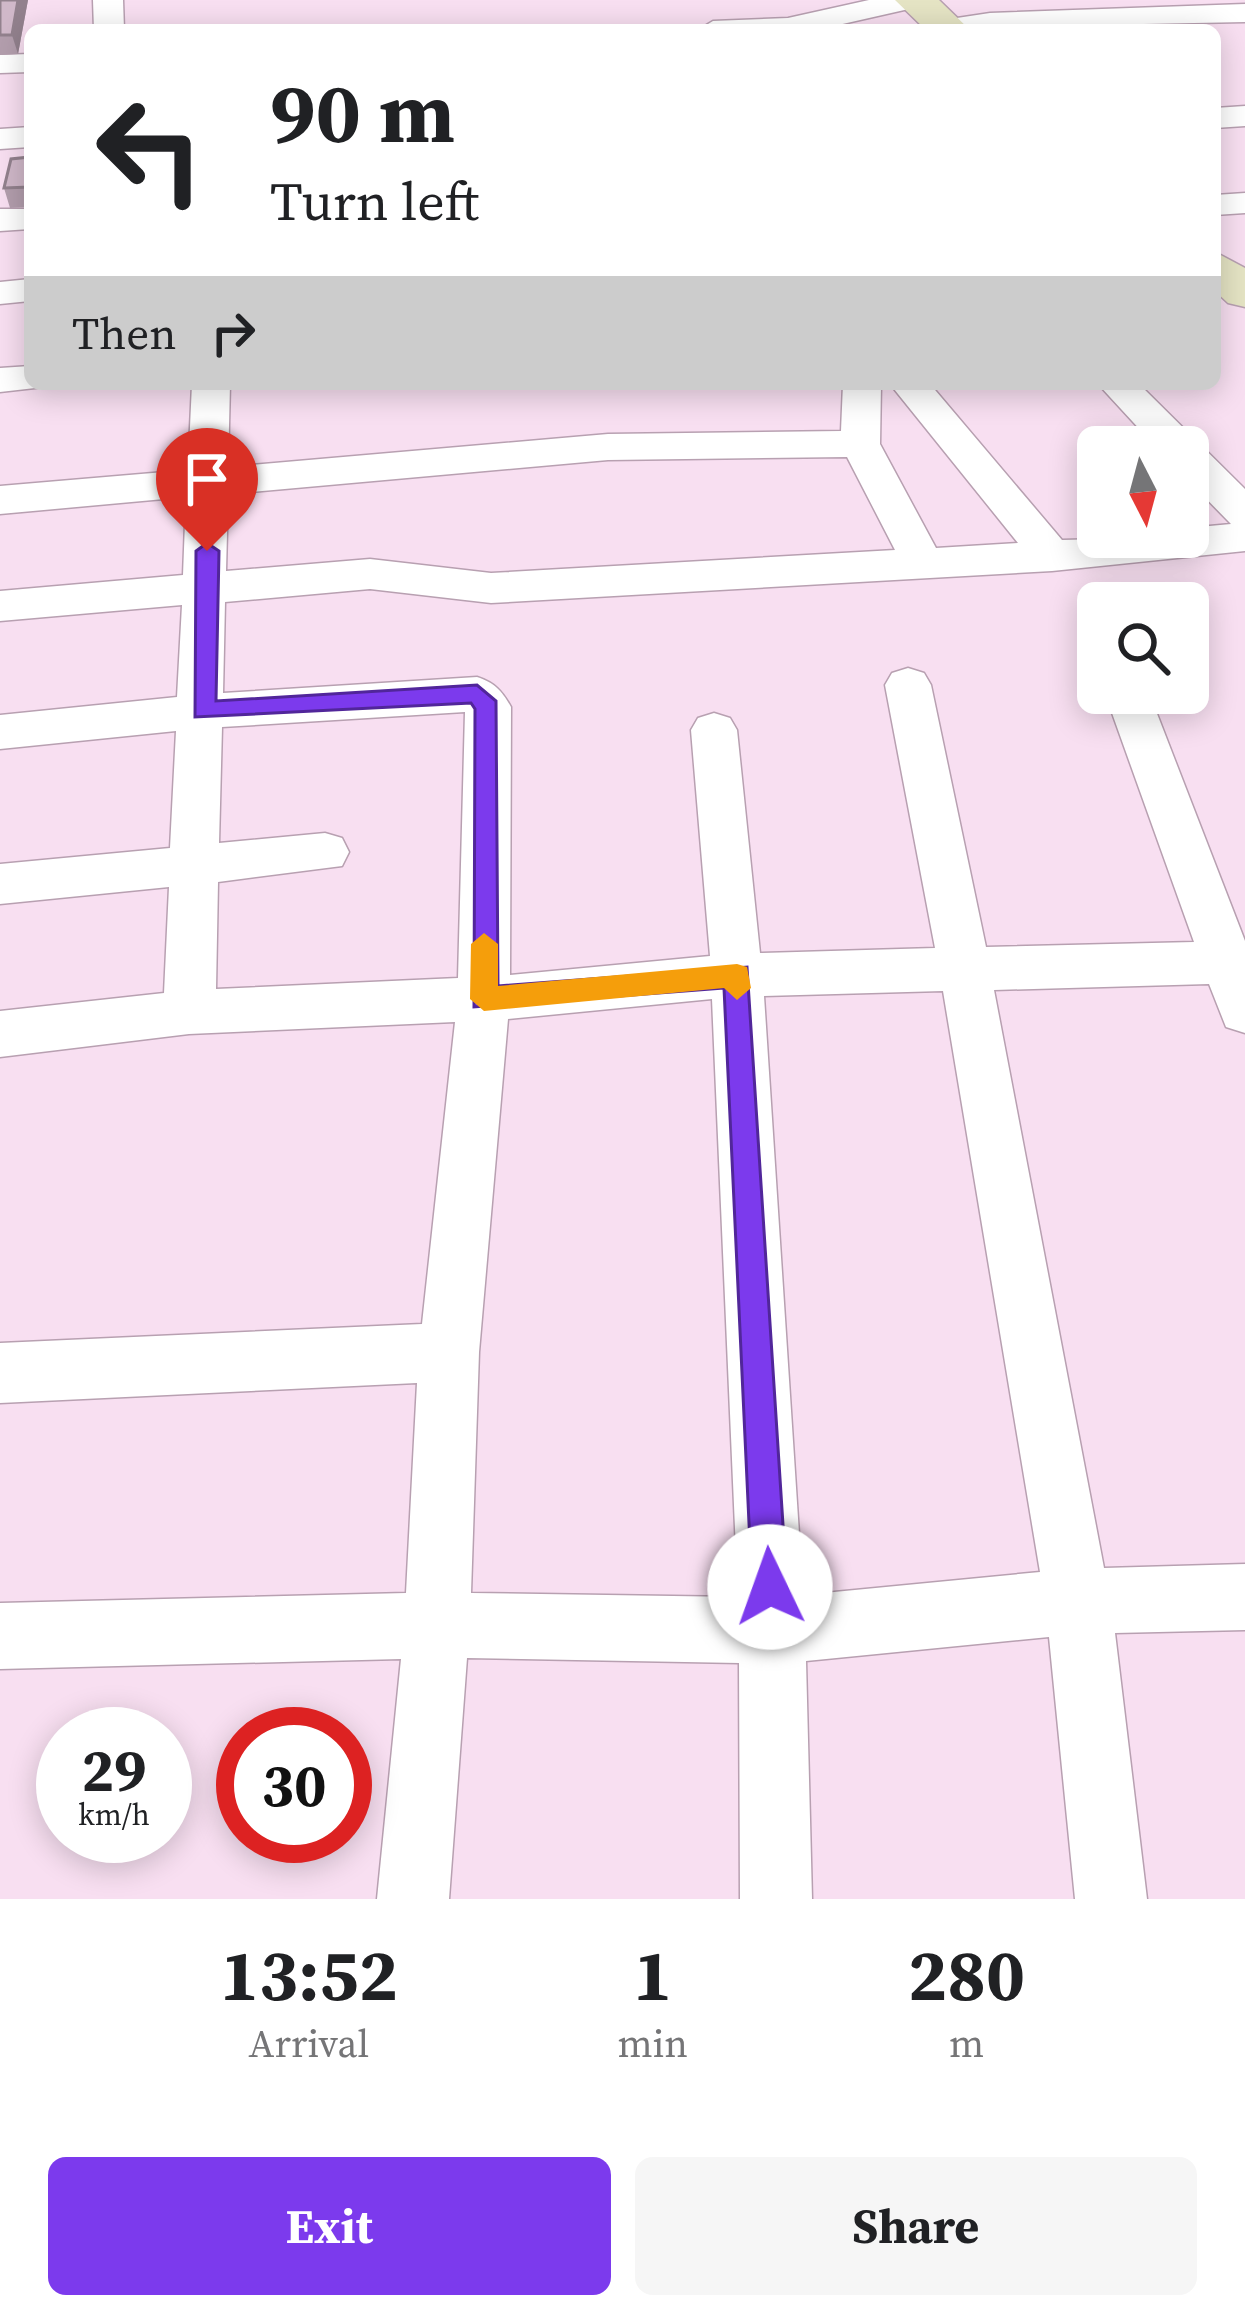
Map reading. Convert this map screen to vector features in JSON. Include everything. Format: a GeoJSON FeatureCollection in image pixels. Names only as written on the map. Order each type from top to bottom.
{"type":"FeatureCollection","features":[{"type":"Feature","properties":{"kind":"street"},"geometry":{"type":"LineString","coordinates":[[810,24],[913,0],[943,24]]}},
{"type":"Feature","properties":{"kind":"street"},"geometry":{"type":"LineString","coordinates":[[978,24],[1245,13]]}},
{"type":"Feature","properties":{"kind":"street"},"geometry":{"type":"LineString","coordinates":[[1221,271],[1245,293]]}},
{"type":"Feature","properties":{"kind":"street"},"geometry":{"type":"LineString","coordinates":[[189,1012],[204,711],[212,390]]}},
{"type":"Feature","properties":{"kind":"street"},"geometry":{"type":"LineString","coordinates":[[862,390],[860,443],[922,564]]}},
{"type":"Feature","properties":{"kind":"street"},"geometry":{"type":"LineString","coordinates":[[914,390],[1052,556]]}},
{"type":"Feature","properties":{"kind":"street"},"geometry":{"type":"LineString","coordinates":[[1123,390],[1159,426]]}},
{"type":"Feature","properties":{"kind":"street"},"geometry":{"type":"LineString","coordinates":[[0,500],[608,447],[860,443]]}},
{"type":"Feature","properties":{"kind":"street"},"geometry":{"type":"LineString","coordinates":[[1209,453],[1245,449]]}},
{"type":"Feature","properties":{"kind":"street"},"geometry":{"type":"LineString","coordinates":[[1209,477],[1245,514]]}},
{"type":"Feature","properties":{"kind":"street"},"geometry":{"type":"LineString","coordinates":[[0,606],[207,584],[370,574],[490,589],[1052,556],[1245,537]]}},
{"type":"Feature","properties":{"kind":"street"},"geometry":{"type":"LineString","coordinates":[[908,685],[965,971],[1078,1601],[1111,1899]]}},
{"type":"Feature","properties":{"kind":"street"},"geometry":{"type":"LineString","coordinates":[[0,732],[204,711],[477,694],[488,707],[484,999],[449,1352],[436,1625],[413,1899]]}},
{"type":"Feature","properties":{"kind":"street"},"geometry":{"type":"LineString","coordinates":[[1136,714],[1235,963],[1245,1011]]}},
{"type":"Feature","properties":{"kind":"street"},"geometry":{"type":"LineString","coordinates":[[714,730],[737,975],[772,1631],[776,1899]]}},
{"type":"Feature","properties":{"kind":"street"},"geometry":{"type":"LineString","coordinates":[[0,884],[325,852]]}},
{"type":"Feature","properties":{"kind":"street"},"geometry":{"type":"LineString","coordinates":[[0,1034],[189,1012],[484,999],[737,975],[1235,963]]}},
{"type":"Feature","properties":{"kind":"street"},"geometry":{"type":"LineString","coordinates":[[0,1372],[449,1352]]}},
{"type":"Feature","properties":{"kind":"street"},"geometry":{"type":"LineString","coordinates":[[0,1636],[436,1625],[772,1631],[1078,1601],[1245,1597]]}},
{"type":"Feature","properties":{"kind":"building"},"geometry":{"type":"Polygon","coordinates":[[[0,0],[18,0],[12,35],[0,35],[0,0]]]}},
{"type":"Feature","properties":{"kind":"building"},"geometry":{"type":"Polygon","coordinates":[[[24,158],[24,187],[4,188],[11,159],[24,158]]]}},
{"type":"Feature","properties":{"kind":"slow traffic"},"geometry":{"type":"LineString","coordinates":[[484,944],[484,999],[737,975],[737,988]]}},
{"type":"Feature","properties":{"kind":"route"},"geometry":{"type":"LineString","coordinates":[[207,551],[204,711],[477,694],[488,707],[484,999],[737,975],[770,1587]]}}]}
